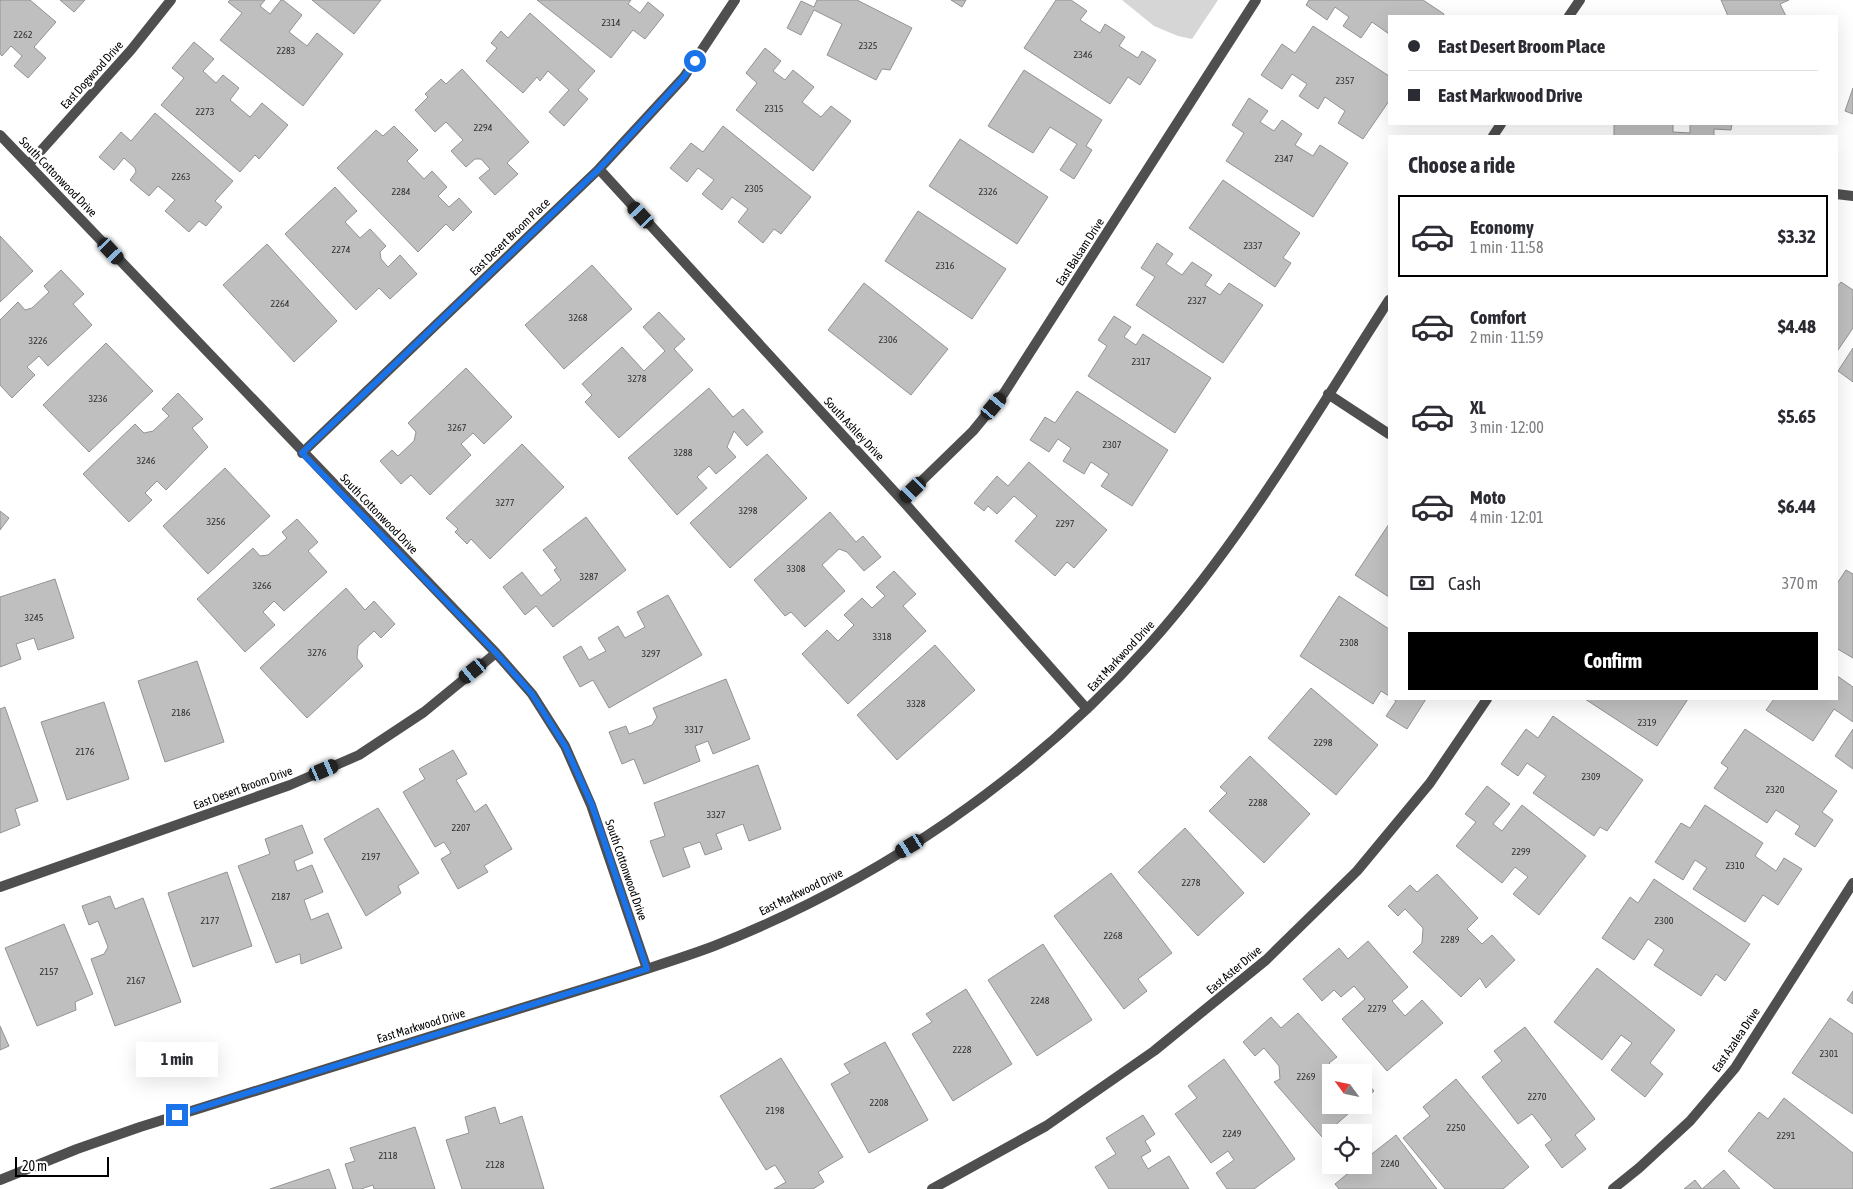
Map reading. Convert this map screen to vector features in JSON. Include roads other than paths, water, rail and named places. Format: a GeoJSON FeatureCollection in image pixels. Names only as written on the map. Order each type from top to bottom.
{"type":"FeatureCollection","features":[{"type":"Feature","properties":{"kind":"street","name":"East Dogwood Drive"},"geometry":{"type":"LineString","coordinates":[[29,164],[131,50],[171,0]]}},
{"type":"Feature","properties":{"kind":"street","name":"East Desert Broom Place"},"geometry":{"type":"LineString","coordinates":[[302,453],[599,169],[684,77],[735,0]]}},
{"type":"Feature","properties":{"kind":"street","name":"East Balsam Drive"},"geometry":{"type":"LineString","coordinates":[[902,500],[973,431],[1004,394],[1256,0]]}},
{"type":"Feature","properties":{"kind":"street"},"geometry":{"type":"LineString","coordinates":[[1570,15],[1580,0]]}},
{"type":"Feature","properties":{"kind":"street","name":"South Cottonwood Drive"},"geometry":{"type":"LineString","coordinates":[[0,135],[302,453],[496,653],[532,694],[565,746],[592,805],[647,969]]}},
{"type":"Feature","properties":{"kind":"street","name":"South Ashley Drive"},"geometry":{"type":"LineString","coordinates":[[599,169],[902,500],[1087,709]]}},
{"type":"Feature","properties":{"kind":"street"},"geometry":{"type":"LineString","coordinates":[[1838,194],[1853,196]]}},
{"type":"Feature","properties":{"kind":"street","name":"East Markwood Drive"},"geometry":{"type":"LineString","coordinates":[[0,1180],[76,1149],[140,1127],[647,969],[713,946],[779,918],[866,873],[940,828],[1023,767],[1087,709],[1148,647],[1191,596],[1224,552],[1388,302]]}},
{"type":"Feature","properties":{"kind":"street"},"geometry":{"type":"LineString","coordinates":[[1328,394],[1388,433]]}},
{"type":"Feature","properties":{"kind":"street","name":"East Desert Broom Drive"},"geometry":{"type":"LineString","coordinates":[[0,887],[290,785],[359,755],[424,712],[496,653]]}},
{"type":"Feature","properties":{"kind":"street","name":"East Aster Drive"},"geometry":{"type":"LineString","coordinates":[[932,1189],[1046,1126],[1154,1051],[1266,960],[1363,864],[1430,783],[1486,700]]}},
{"type":"Feature","properties":{"kind":"street","name":"East Azalea Drive"},"geometry":{"type":"LineString","coordinates":[[1613,1189],[1690,1121],[1735,1068],[1853,883]]}}]}
